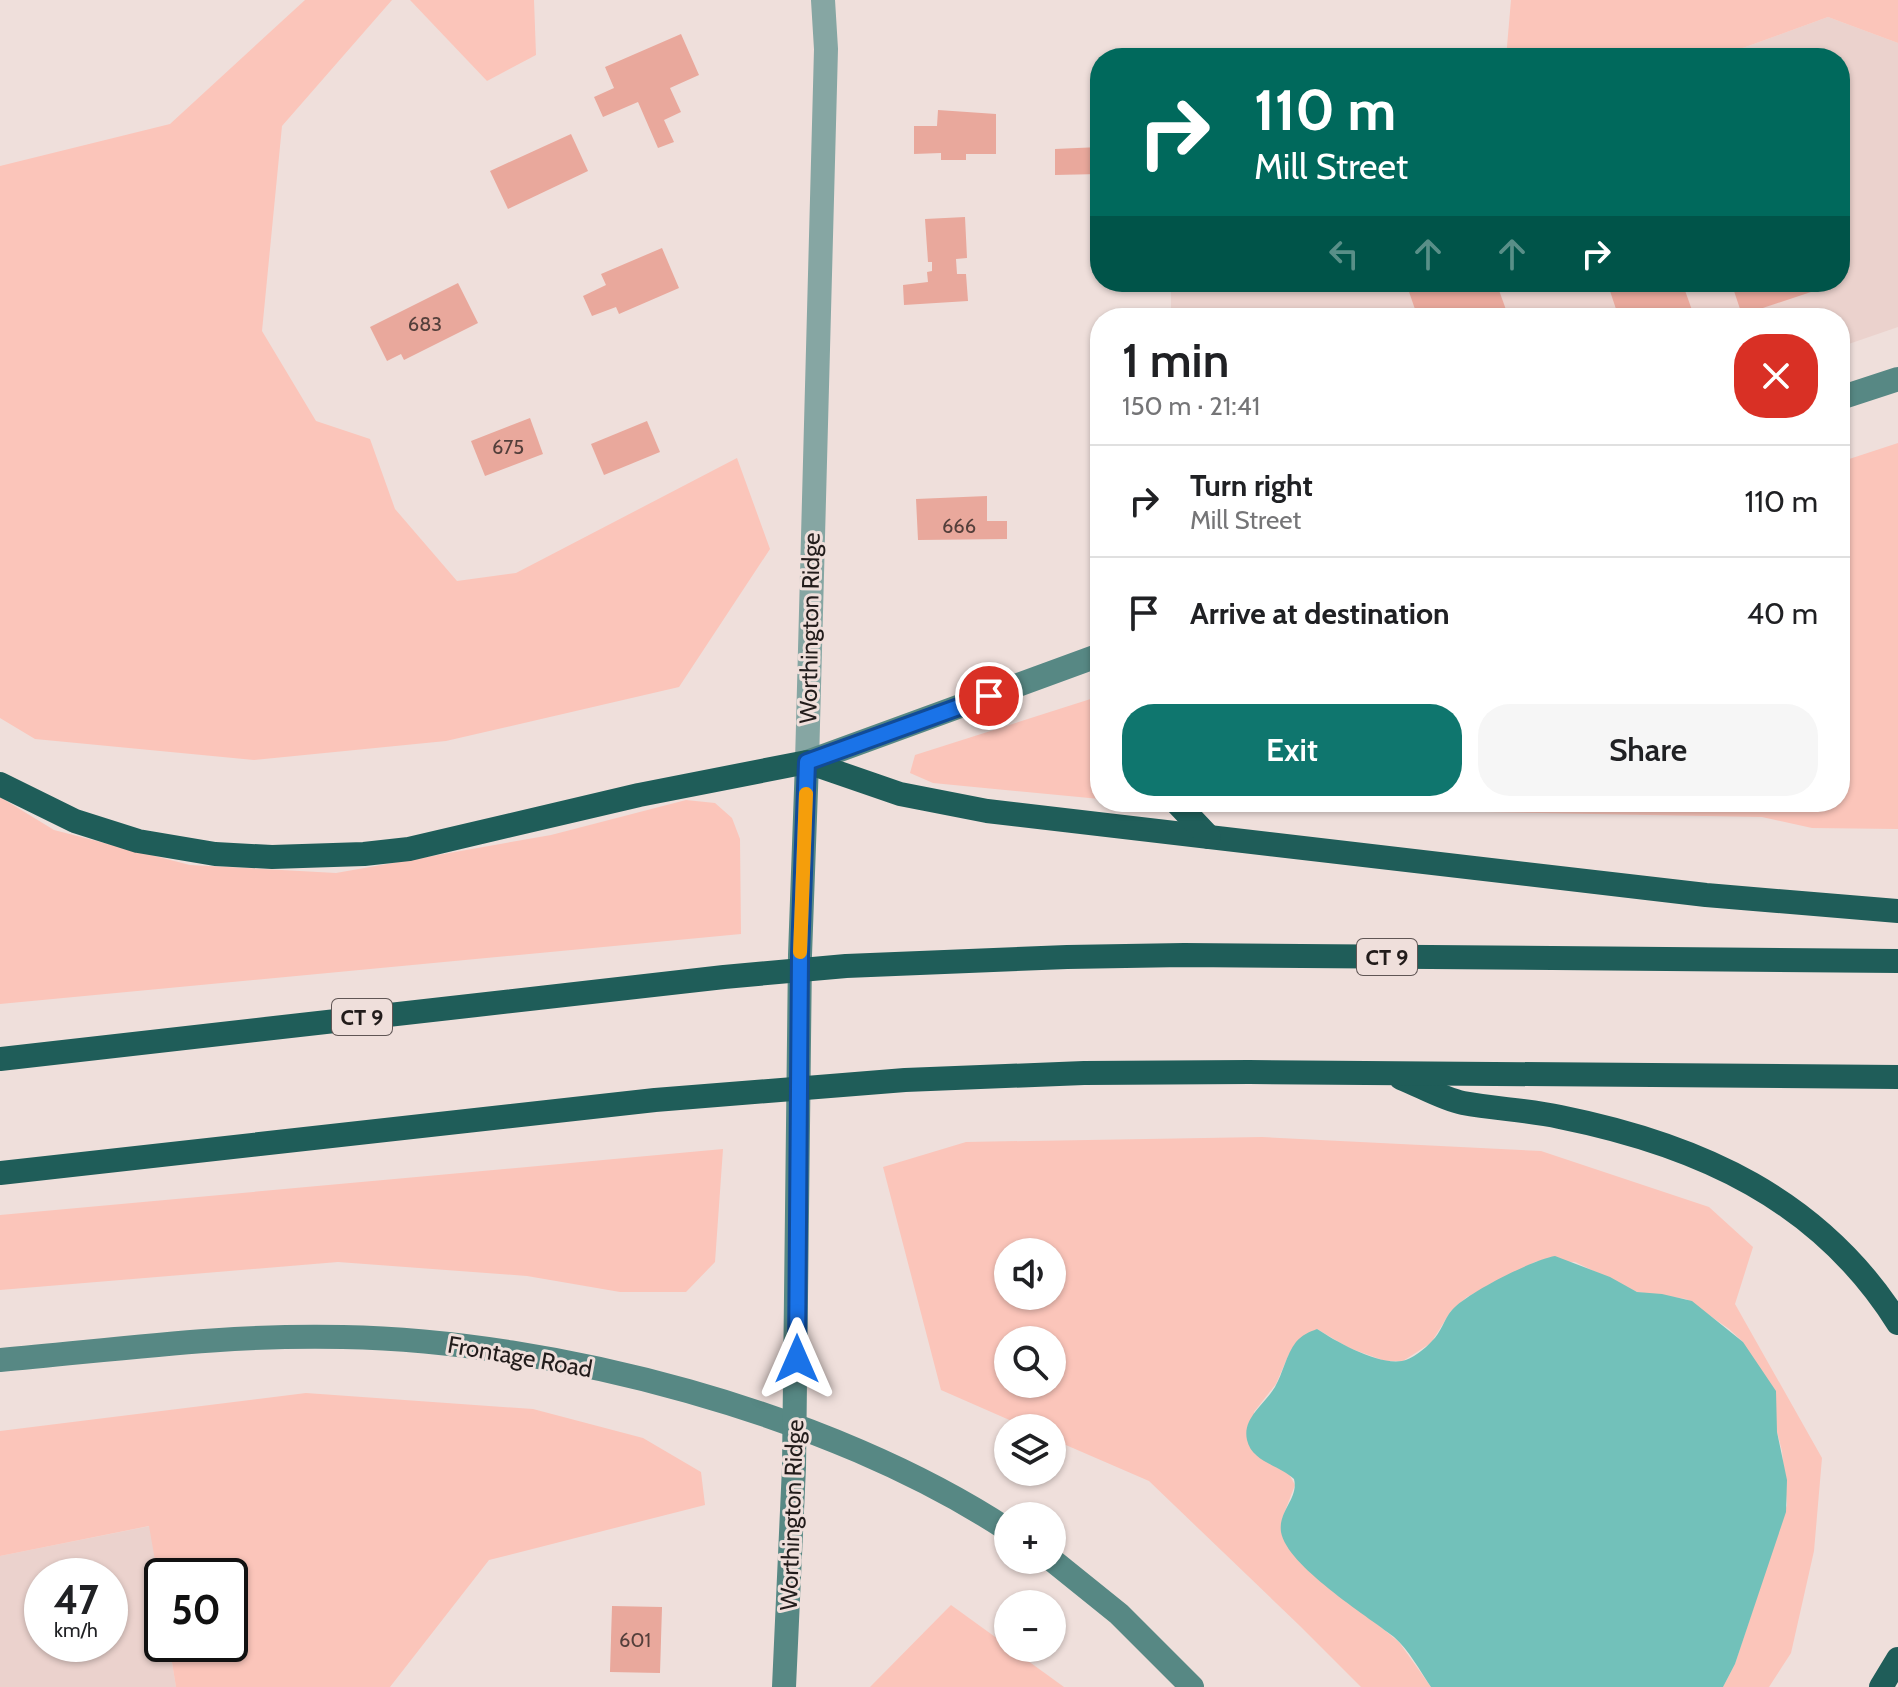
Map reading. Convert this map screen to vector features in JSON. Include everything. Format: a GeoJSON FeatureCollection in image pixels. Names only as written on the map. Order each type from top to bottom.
{"type":"FeatureCollection","features":[{"type":"Feature","properties":{"kind":"highway"},"geometry":{"type":"LineString","coordinates":[[0,784],[75,821],[138,841],[215,854],[318,857],[427,845],[639,795],[807,762],[900,794],[950,805],[1706,895],[1898,911]]}},
{"type":"Feature","properties":{"kind":"highway"},"geometry":{"type":"LineString","coordinates":[[1185,812],[1209,837]]}},
{"type":"Feature","properties":{"kind":"highway","name":"CT 9"},"geometry":{"type":"LineString","coordinates":[[0,1059],[724,977],[876,965],[1184,955],[1898,961]]}},
{"type":"Feature","properties":{"kind":"highway"},"geometry":{"type":"LineString","coordinates":[[0,1173],[723,1094],[875,1083],[1084,1073],[1898,1077]]}},
{"type":"Feature","properties":{"kind":"highway"},"geometry":{"type":"LineString","coordinates":[[1388,1073],[1460,1102],[1557,1116],[1643,1137],[1689,1152],[1731,1171],[1786,1205],[1827,1237],[1862,1273],[1898,1323]]}},
{"type":"Feature","properties":{"kind":"highway"},"geometry":{"type":"LineString","coordinates":[[1881,1687],[1898,1659]]}},
{"type":"Feature","properties":{"kind":"main road"},"geometry":{"type":"LineString","coordinates":[[1850,395],[1898,379]]}},
{"type":"Feature","properties":{"kind":"main road"},"geometry":{"type":"LineString","coordinates":[[807,762],[1090,659]]}},
{"type":"Feature","properties":{"kind":"main road","name":"Worthington Ridge"},"geometry":{"type":"LineString","coordinates":[[784,1687],[795,1427],[800,955],[807,762]]}},
{"type":"Feature","properties":{"kind":"main road","name":"Frontage Road"},"geometry":{"type":"LineString","coordinates":[[0,1360],[238,1339],[299,1337],[391,1338],[492,1349],[595,1369],[710,1398],[795,1427],[897,1469],[994,1522]]}},
{"type":"Feature","properties":{"kind":"main road"},"geometry":{"type":"LineString","coordinates":[[1066,1571],[1119,1614],[1192,1687]]}},
{"type":"Feature","properties":{"kind":"street","name":"Worthington Ridge"},"geometry":{"type":"LineString","coordinates":[[807,762],[826,49],[823,0]]}},
{"type":"Feature","properties":{"kind":"shaded area"},"geometry":{"type":"Polygon","coordinates":[[[305,0],[392,0],[282,126],[262,331],[316,421],[370,439],[395,509],[457,581],[516,573],[737,458],[770,549],[679,687],[446,741],[254,760],[35,739],[0,718],[0,166],[170,124],[305,0]]]}},
{"type":"Feature","properties":{"kind":"shaded area"},"geometry":{"type":"Polygon","coordinates":[[[410,0],[534,0],[536,55],[487,81],[410,0]]]}},
{"type":"Feature","properties":{"kind":"shaded area"},"geometry":{"type":"Polygon","coordinates":[[[1511,0],[1898,0],[1898,43],[1828,17],[1743,48],[1507,48],[1511,0]]]}},
{"type":"Feature","properties":{"kind":"shaded area"},"geometry":{"type":"Polygon","coordinates":[[[1828,17],[1898,43],[1898,327],[1850,344],[1850,308],[1171,308],[1171,292],[1850,292],[1850,48],[1743,48],[1828,17]]]}},
{"type":"Feature","properties":{"kind":"shaded area"},"geometry":{"type":"Polygon","coordinates":[[[1898,443],[1898,829],[1812,828],[1762,817],[1484,812],[1850,812],[1850,459],[1898,443]]]}},
{"type":"Feature","properties":{"kind":"shaded area"},"geometry":{"type":"Polygon","coordinates":[[[1090,699],[1090,798],[933,783],[910,773],[915,755],[1090,699]]]}},
{"type":"Feature","properties":{"kind":"shaded area"},"geometry":{"type":"Polygon","coordinates":[[[0,797],[54,830],[190,865],[336,873],[551,835],[686,800],[715,803],[732,818],[740,839],[741,934],[0,1004],[0,797]]]}},
{"type":"Feature","properties":{"kind":"shaded area"},"geometry":{"type":"Polygon","coordinates":[[[1262,1137],[1541,1151],[1709,1207],[1753,1247],[1735,1304],[1822,1458],[1814,1551],[1791,1653],[1769,1687],[1723,1687],[1735,1664],[1787,1505],[1782,1451],[1743,1342],[1686,1299],[1637,1292],[1575,1262],[1537,1261],[1467,1297],[1451,1311],[1431,1343],[1403,1361],[1385,1361],[1349,1348],[1317,1329],[1289,1354],[1276,1384],[1254,1412],[1255,1454],[1289,1474],[1295,1485],[1282,1519],[1300,1561],[1399,1642],[1431,1687],[1361,1687],[1149,1481],[1066,1445],[1066,1414],[996,1414],[941,1390],[883,1167],[966,1142],[1262,1137]]]}},
{"type":"Feature","properties":{"kind":"shaded area"},"geometry":{"type":"Polygon","coordinates":[[[723,1149],[715,1262],[686,1292],[620,1292],[527,1276],[338,1262],[0,1290],[0,1215],[723,1149]]]}},
{"type":"Feature","properties":{"kind":"shaded area"},"geometry":{"type":"Polygon","coordinates":[[[306,1393],[533,1409],[643,1438],[701,1472],[705,1505],[489,1560],[390,1687],[176,1687],[172,1662],[248,1662],[248,1558],[155,1558],[149,1526],[0,1556],[0,1431],[306,1393]]]}},
{"type":"Feature","properties":{"kind":"shaded area"},"geometry":{"type":"Polygon","coordinates":[[[150,1526],[155,1558],[144,1558],[144,1662],[172,1662],[176,1687],[0,1687],[0,1556],[150,1526]]]}},
{"type":"Feature","properties":{"kind":"shaded area"},"geometry":{"type":"Polygon","coordinates":[[[951,1605],[994,1636],[994,1662],[1030,1662],[1064,1687],[870,1687],[951,1605]]]}},
{"type":"Feature","properties":{"kind":"water"},"geometry":{"type":"Polygon","coordinates":[[[1555,1256],[1610,1277],[1637,1292],[1692,1301],[1743,1342],[1776,1391],[1777,1432],[1787,1480],[1786,1512],[1735,1664],[1723,1687],[1431,1687],[1394,1637],[1329,1589],[1297,1560],[1286,1545],[1281,1524],[1294,1492],[1294,1479],[1254,1453],[1246,1432],[1251,1418],[1275,1387],[1298,1340],[1317,1329],[1369,1356],[1381,1360],[1406,1360],[1429,1344],[1452,1310],[1471,1295],[1516,1270],[1555,1256]]]}},
{"type":"Feature","properties":{"kind":"building"},"geometry":{"type":"Polygon","coordinates":[[[681,34],[699,75],[670,88],[681,112],[664,120],[674,142],[658,148],[638,102],[603,117],[594,97],[614,88],[605,67],[681,34]]]}},
{"type":"Feature","properties":{"kind":"building"},"geometry":{"type":"Polygon","coordinates":[[[938,110],[996,114],[996,154],[966,154],[966,160],[941,160],[941,153],[914,154],[914,126],[937,126],[938,110]]]}},
{"type":"Feature","properties":{"kind":"building"},"geometry":{"type":"Polygon","coordinates":[[[571,134],[588,171],[508,209],[490,171],[571,134]]]}},
{"type":"Feature","properties":{"kind":"building"},"geometry":{"type":"Polygon","coordinates":[[[1090,147],[1090,174],[1055,175],[1055,149],[1090,147]]]}},
{"type":"Feature","properties":{"kind":"building"},"geometry":{"type":"Polygon","coordinates":[[[965,217],[967,258],[956,259],[957,274],[966,274],[968,301],[904,305],[903,285],[928,282],[927,272],[932,271],[932,262],[928,262],[925,219],[965,217]]]}},
{"type":"Feature","properties":{"kind":"building"},"geometry":{"type":"Polygon","coordinates":[[[662,248],[679,288],[619,314],[616,307],[592,316],[583,296],[606,285],[601,274],[662,248]]]}},
{"type":"Feature","properties":{"kind":"building"},"geometry":{"type":"Polygon","coordinates":[[[458,283],[478,323],[404,360],[401,354],[387,361],[370,327],[458,283]]]}},
{"type":"Feature","properties":{"kind":"building"},"geometry":{"type":"Polygon","coordinates":[[[1409,292],[1500,292],[1505,308],[1415,308],[1409,292]]]}},
{"type":"Feature","properties":{"kind":"building"},"geometry":{"type":"Polygon","coordinates":[[[1610,292],[1686,292],[1691,308],[1616,308],[1610,292]]]}},
{"type":"Feature","properties":{"kind":"building"},"geometry":{"type":"Polygon","coordinates":[[[1734,292],[1811,292],[1763,308],[1740,308],[1734,292]]]}},
{"type":"Feature","properties":{"kind":"building"},"geometry":{"type":"Polygon","coordinates":[[[530,418],[543,454],[485,476],[471,441],[530,418]]]}},
{"type":"Feature","properties":{"kind":"building"},"geometry":{"type":"Polygon","coordinates":[[[647,421],[660,452],[604,475],[591,444],[647,421]]]}},
{"type":"Feature","properties":{"kind":"building"},"geometry":{"type":"Polygon","coordinates":[[[987,496],[987,521],[1007,521],[1007,539],[918,540],[916,499],[987,496]]]}},
{"type":"Feature","properties":{"kind":"building"},"geometry":{"type":"Polygon","coordinates":[[[612,1606],[662,1607],[660,1673],[610,1672],[612,1606]]]}},
{"type":"Feature","properties":{"kind":"slow traffic"},"geometry":{"type":"LineString","coordinates":[[800,952],[806,794]]}},
{"type":"Feature","properties":{"kind":"route"},"geometry":{"type":"LineString","coordinates":[[797,1359],[800,955],[807,762],[989,696]]}}]}
